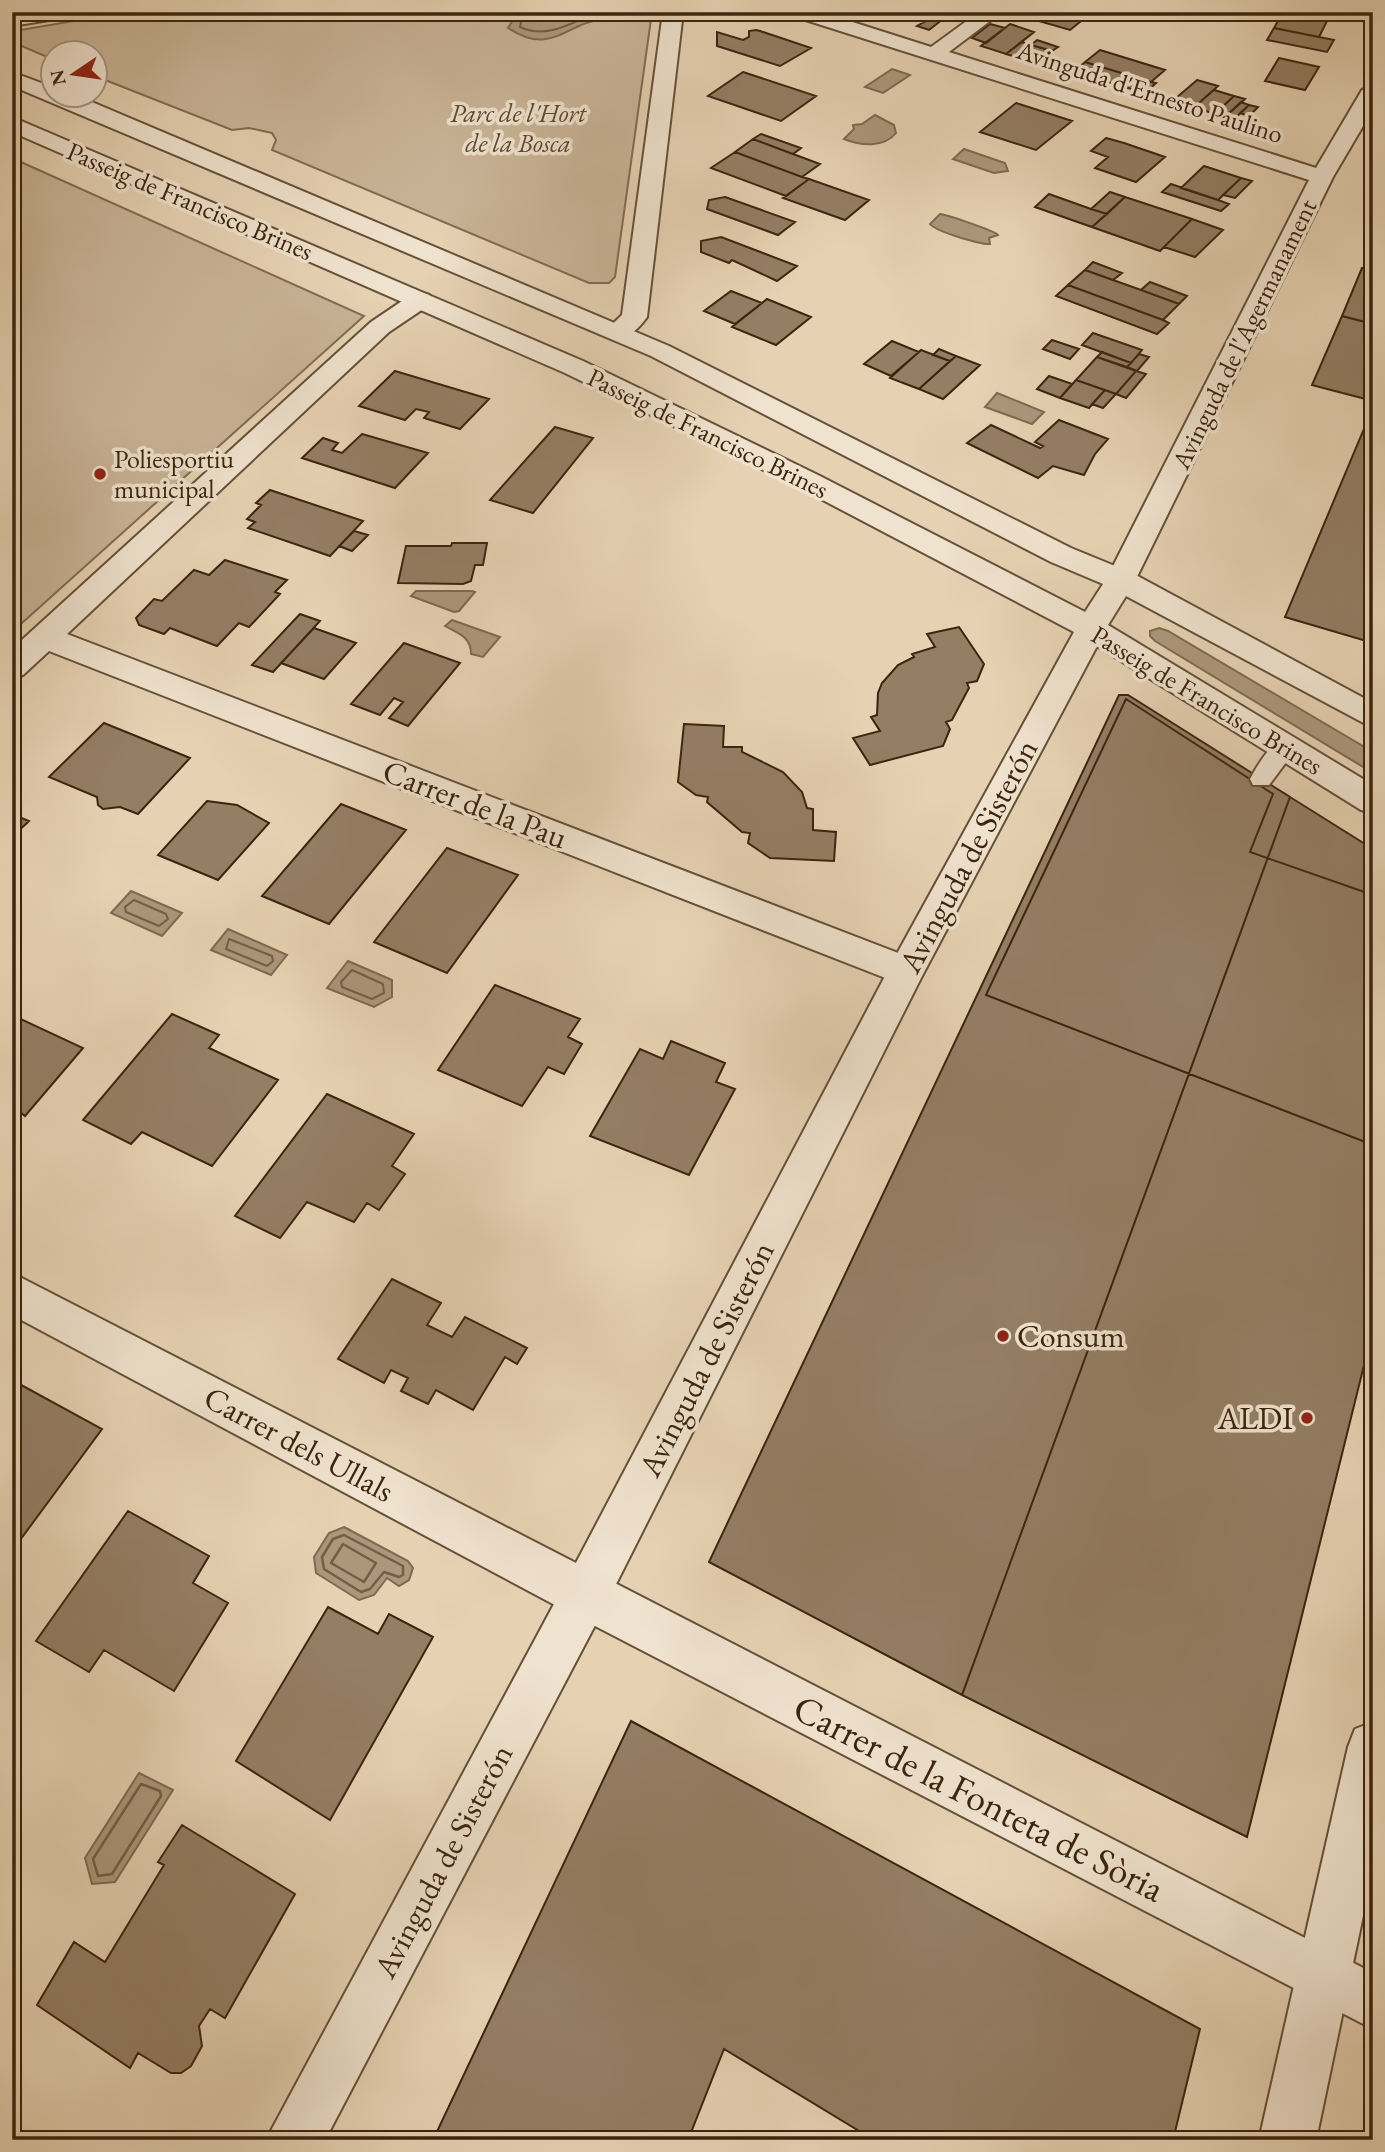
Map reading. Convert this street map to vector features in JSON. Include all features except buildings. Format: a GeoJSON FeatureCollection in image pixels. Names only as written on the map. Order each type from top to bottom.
{"type":"FeatureCollection","features":[{"type":"Feature","properties":{"kind":"street"},"geometry":{"type":"LineString","coordinates":[[12,20],[62,12]]}},
{"type":"Feature","properties":{"kind":"street"},"geometry":{"type":"LineString","coordinates":[[574,367],[634,317],[673,12]]}},
{"type":"Feature","properties":{"kind":"street","name":"Avinguda d'Ernesto Paulino"},"geometry":{"type":"LineString","coordinates":[[800,12],[1322,177]]}},
{"type":"Feature","properties":{"kind":"street"},"geometry":{"type":"LineString","coordinates":[[934,53],[992,12]]}},
{"type":"Feature","properties":{"kind":"street","name":"Passeig de Francisco Brines"},"geometry":{"type":"LineString","coordinates":[[12,78],[38,88]]}},
{"type":"Feature","properties":{"kind":"street","name":"Avinguda de l'Agermanament"},"geometry":{"type":"LineString","coordinates":[[1121,580],[1322,177],[1373,90]]}},
{"type":"Feature","properties":{"kind":"street","name":"Passeig de Francisco Brines"},"geometry":{"type":"LineString","coordinates":[[86,108],[660,351],[1061,555],[1121,580],[1373,717]]}},
{"type":"Feature","properties":{"kind":"street","name":"Passeig de Francisco Brines"},"geometry":{"type":"LineString","coordinates":[[12,124],[574,367],[808,481],[1091,628],[1373,801]]}},
{"type":"Feature","properties":{"kind":"street"},"geometry":{"type":"LineString","coordinates":[[12,667],[380,327],[420,300]]}},
{"type":"Feature","properties":{"kind":"street"},"geometry":{"type":"LineString","coordinates":[[611,385],[660,351]]}},
{"type":"Feature","properties":{"kind":"street","name":"Avinguda de Sisterón"},"geometry":{"type":"LineString","coordinates":[[294,2140],[585,1595],[906,971],[1091,628],[1121,580]]}},
{"type":"Feature","properties":{"kind":"street","name":"Carrer de la Pau"},"geometry":{"type":"LineString","coordinates":[[44,638],[906,971]]}},
{"type":"Feature","properties":{"kind":"street","name":"Carrer dels Ullals"},"geometry":{"type":"LineString","coordinates":[[12,1293],[585,1595]]}},
{"type":"Feature","properties":{"kind":"street","name":"Carrer de la Fonteta de Sòria"},"geometry":{"type":"LineString","coordinates":[[585,1595],[1373,2002]]}},
{"type":"Feature","properties":{"kind":"street"},"geometry":{"type":"LineString","coordinates":[[1287,2140],[1373,1747]]}},
{"type":"Feature","properties":{"kind":"lane"},"geometry":{"type":"LineString","coordinates":[[1261,779],[1285,747]]}},
{"type":"Feature","properties":{"kind":"green space","name":"Parc de l'Hort de la Bosca"},"geometry":{"type":"Polygon","coordinates":[[[127,12],[652,12],[615,277],[609,283],[589,283],[272,150],[276,140],[272,133],[249,128],[232,130],[108,81],[108,38],[38,38],[38,53],[12,42],[14,31],[127,12]]]}},
{"type":"Feature","properties":{"kind":"green space","name":"Poliesportiu municipal"},"geometry":{"type":"Polygon","coordinates":[[[12,158],[364,316],[12,632],[12,158]]]}},
{"type":"Feature","properties":{"kind":"water"},"geometry":{"type":"Polygon","coordinates":[[[518,12],[615,12],[552,38],[536,39],[508,28],[518,12]]]}},
{"type":"Feature","properties":{"kind":"water"},"geometry":{"type":"Polygon","coordinates":[[[892,69],[910,75],[883,93],[865,87],[892,69]]]}},
{"type":"Feature","properties":{"kind":"water"},"geometry":{"type":"Polygon","coordinates":[[[875,115],[894,125],[896,133],[891,138],[872,144],[844,139],[854,129],[853,125],[862,124],[875,115]]]}},
{"type":"Feature","properties":{"kind":"water"},"geometry":{"type":"Polygon","coordinates":[[[964,149],[1005,163],[1008,171],[994,173],[953,159],[964,149]]]}},
{"type":"Feature","properties":{"kind":"water"},"geometry":{"type":"Polygon","coordinates":[[[940,214],[998,235],[989,238],[990,244],[949,234],[930,224],[940,214]]]}},
{"type":"Feature","properties":{"kind":"water"},"geometry":{"type":"Polygon","coordinates":[[[997,393],[1044,412],[1032,424],[985,407],[997,393]]]}},
{"type":"Feature","properties":{"kind":"water"},"geometry":{"type":"Polygon","coordinates":[[[416,591],[475,592],[459,611],[454,612],[411,596],[416,591]]]}},
{"type":"Feature","properties":{"kind":"water"},"geometry":{"type":"Polygon","coordinates":[[[452,620],[500,637],[483,657],[471,654],[466,639],[445,626],[452,620]]]}},
{"type":"Feature","properties":{"kind":"water"},"geometry":{"type":"Polygon","coordinates":[[[1159,628],[1373,752],[1373,773],[1155,641],[1150,636],[1150,631],[1159,628]]]}},
{"type":"Feature","properties":{"kind":"water"},"geometry":{"type":"Polygon","coordinates":[[[131,891],[182,913],[162,936],[111,913],[131,891]]]}},
{"type":"Feature","properties":{"kind":"water"},"geometry":{"type":"Polygon","coordinates":[[[228,929],[287,955],[271,975],[211,950],[228,929]]]}},
{"type":"Feature","properties":{"kind":"water"},"geometry":{"type":"Polygon","coordinates":[[[348,961],[392,980],[392,997],[374,1007],[327,988],[348,961]]]}},
{"type":"Feature","properties":{"kind":"water"},"geometry":{"type":"Polygon","coordinates":[[[344,1527],[408,1561],[413,1568],[409,1580],[399,1586],[387,1578],[374,1595],[359,1600],[316,1573],[314,1557],[329,1533],[344,1527]]]}},
{"type":"Feature","properties":{"kind":"water"},"geometry":{"type":"Polygon","coordinates":[[[139,1773],[173,1790],[115,1882],[92,1884],[85,1858],[139,1773]]]}},
{"type":"Feature","properties":{"kind":"place","name":"Poliesportiu municipal"},"geometry":{"type":"Point","coordinates":[100,474]}},
{"type":"Feature","properties":{"kind":"place","name":"Consum"},"geometry":{"type":"Point","coordinates":[1003,1336]}},
{"type":"Feature","properties":{"kind":"place","name":"ALDI"},"geometry":{"type":"Point","coordinates":[1307,1418]}}]}
